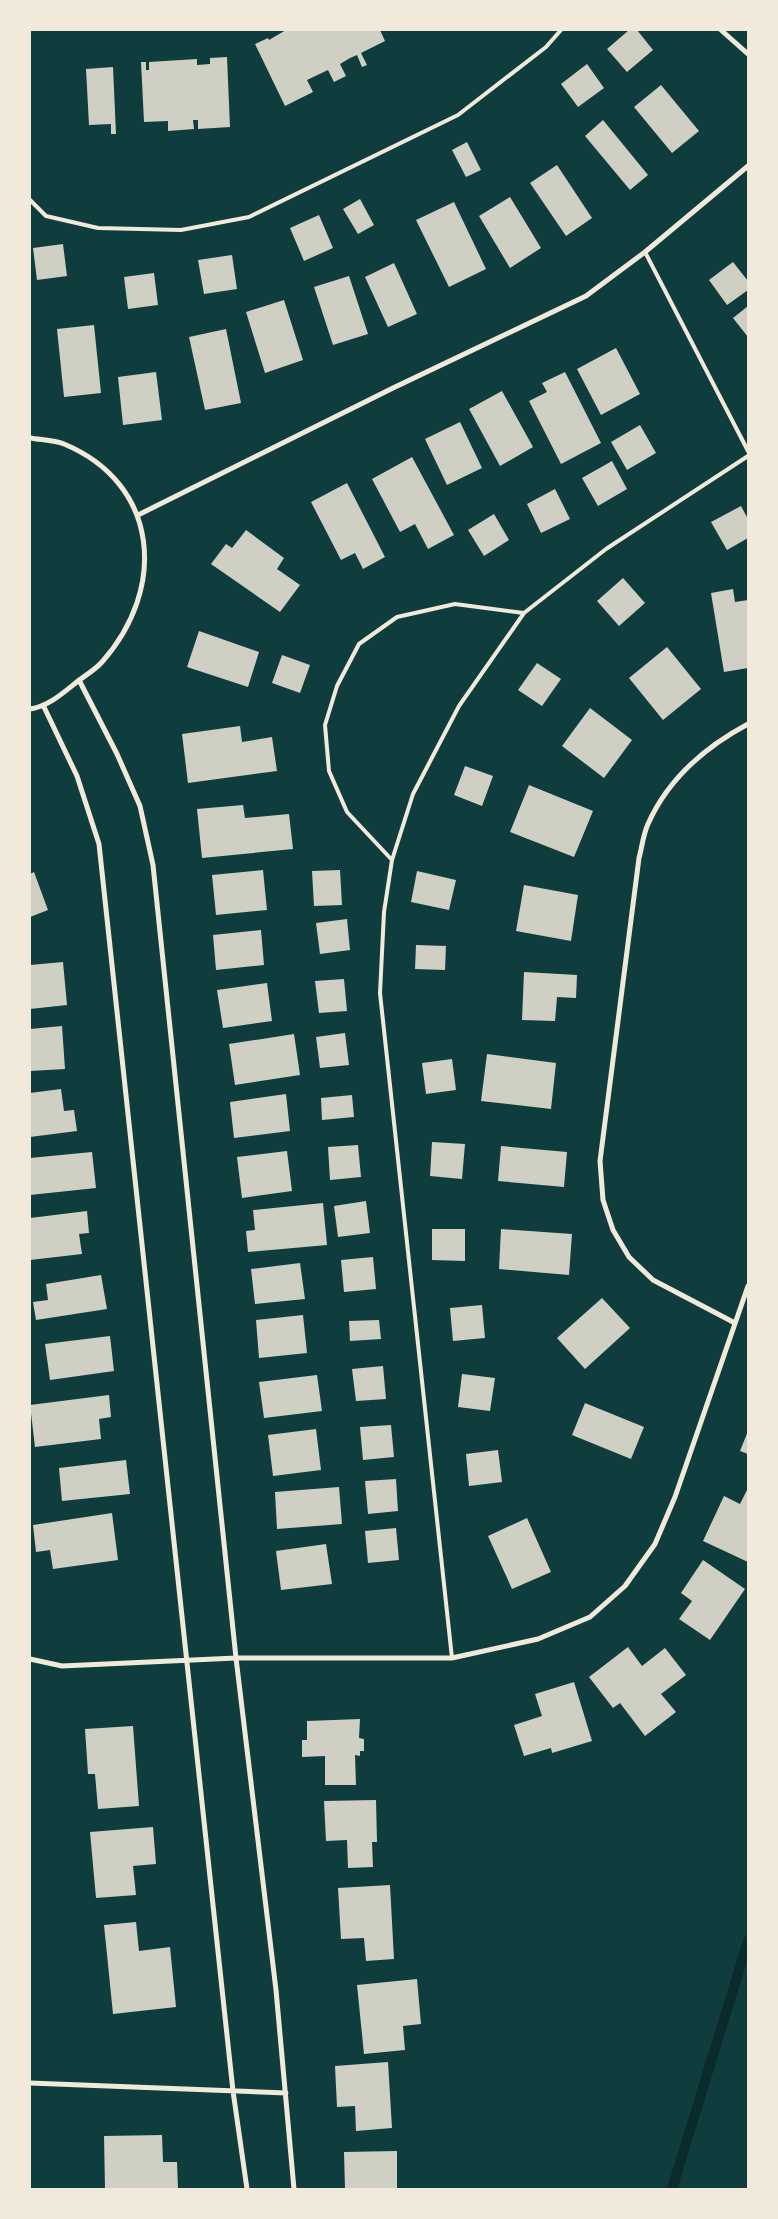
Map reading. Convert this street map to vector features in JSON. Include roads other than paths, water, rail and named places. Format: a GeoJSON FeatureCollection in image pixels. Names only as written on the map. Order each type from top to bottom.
{"type":"FeatureCollection","features":[{"type":"Feature","properties":{"kind":"street"},"geometry":{"type":"LineString","coordinates":[[721,30],[748,54]]}},
{"type":"Feature","properties":{"kind":"street"},"geometry":{"type":"LineString","coordinates":[[138,515],[393,388],[586,296],[645,252],[748,166]]}},
{"type":"Feature","properties":{"kind":"street"},"geometry":{"type":"LineString","coordinates":[[30,438],[63,444],[94,461],[117,481],[138,515],[145,542],[144,575],[135,610],[119,639],[102,663],[44,707],[30,709]]}},
{"type":"Feature","properties":{"kind":"street"},"geometry":{"type":"LineString","coordinates":[[79,680],[117,754],[140,806],[153,865],[236,1658],[276,1990],[294,2189]]}},
{"type":"Feature","properties":{"kind":"street"},"geometry":{"type":"LineString","coordinates":[[44,707],[77,776],[99,844],[233,2091],[247,2189]]}},
{"type":"Feature","properties":{"kind":"street"},"geometry":{"type":"LineString","coordinates":[[735,1323],[653,1280],[629,1257],[613,1230],[603,1200],[600,1161],[637,868],[648,826],[667,790],[690,765],[720,739],[748,724]]}},
{"type":"Feature","properties":{"kind":"street"},"geometry":{"type":"LineString","coordinates":[[30,1659],[62,1666],[236,1658],[452,1658],[538,1640],[590,1617],[625,1586],[654,1544],[675,1497],[748,1286]]}},
{"type":"Feature","properties":{"kind":"street"},"geometry":{"type":"LineString","coordinates":[[30,2084],[286,2093]]}},
{"type":"Feature","properties":{"kind":"lane"},"geometry":{"type":"LineString","coordinates":[[30,200],[46,216],[98,228],[181,230],[249,217],[458,115],[546,47],[561,30]]}},
{"type":"Feature","properties":{"kind":"lane"},"geometry":{"type":"LineString","coordinates":[[645,252],[748,451]]}},
{"type":"Feature","properties":{"kind":"lane"},"geometry":{"type":"LineString","coordinates":[[452,1658],[380,993],[384,912],[392,860],[413,794],[455,715],[524,613],[606,549],[748,456]]}},
{"type":"Feature","properties":{"kind":"lane"},"geometry":{"type":"LineString","coordinates":[[392,860],[347,812],[329,771],[326,725],[338,686],[359,644],[397,616],[455,604],[524,613]]}},
{"type":"Feature","properties":{"kind":"waterway"},"geometry":{"type":"LineString","coordinates":[[672,2189],[748,1941]]}}]}
